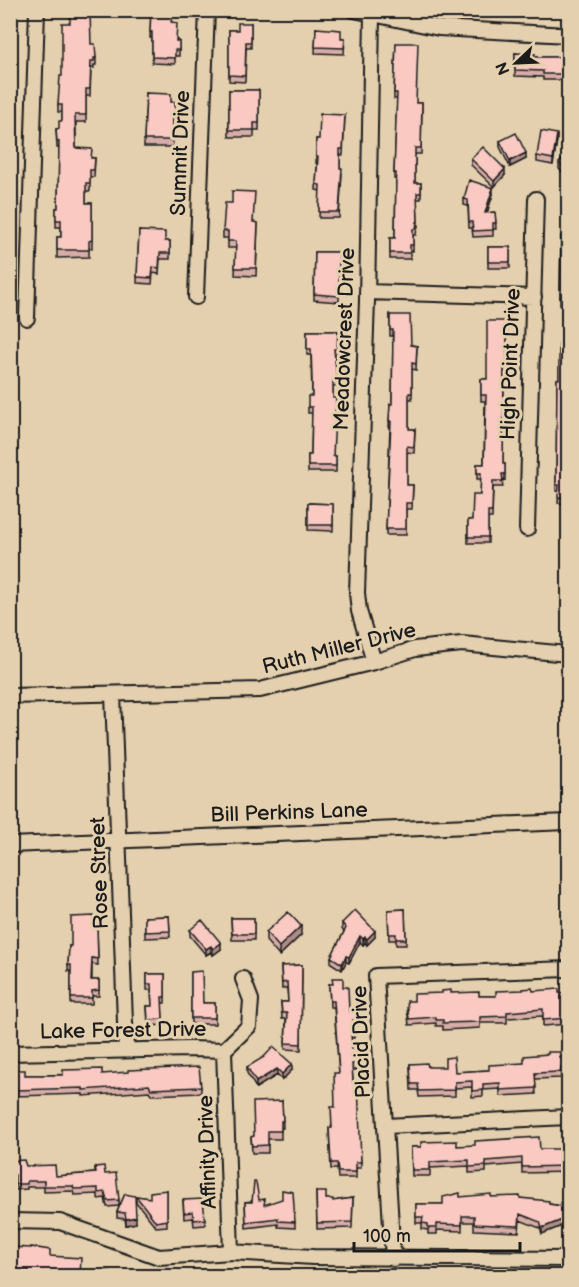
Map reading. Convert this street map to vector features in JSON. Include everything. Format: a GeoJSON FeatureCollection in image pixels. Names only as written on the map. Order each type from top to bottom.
{"type":"FeatureCollection","features":[{"type":"Feature","properties":{"kind":"street"},"geometry":{"type":"LineString","coordinates":[[27,318],[37,10]]}},
{"type":"Feature","properties":{"kind":"street","name":"Summit Drive"},"geometry":{"type":"LineString","coordinates":[[196,297],[207,10]]}},
{"type":"Feature","properties":{"kind":"street"},"geometry":{"type":"LineString","coordinates":[[354,10],[439,28],[568,35]]}},
{"type":"Feature","properties":{"kind":"street","name":"Meadowcrest Drive"},"geometry":{"type":"LineString","coordinates":[[372,15],[368,292],[357,593],[359,610],[374,662]]}},
{"type":"Feature","properties":{"kind":"street","name":"High Point Drive"},"geometry":{"type":"LineString","coordinates":[[527,529],[536,199]]}},
{"type":"Feature","properties":{"kind":"street"},"geometry":{"type":"LineString","coordinates":[[368,292],[534,297]]}},
{"type":"Feature","properties":{"kind":"street","name":"Ruth Miller Drive"},"geometry":{"type":"LineString","coordinates":[[10,696],[260,690],[374,662],[416,649],[462,644],[568,654]]}},
{"type":"Feature","properties":{"kind":"street","name":"Rose Street"},"geometry":{"type":"LineString","coordinates":[[113,694],[126,1050]]}},
{"type":"Feature","properties":{"kind":"street","name":"Bill Perkins Lane"},"geometry":{"type":"LineString","coordinates":[[10,844],[568,822]]}},
{"type":"Feature","properties":{"kind":"street","name":"Placid Drive"},"geometry":{"type":"LineString","coordinates":[[393,1258],[376,976],[568,969]]}},
{"type":"Feature","properties":{"kind":"street","name":"Lake Forest Drive"},"geometry":{"type":"LineString","coordinates":[[10,1053],[224,1050],[249,1026],[251,1000],[243,979]]}},
{"type":"Feature","properties":{"kind":"street","name":"Affinity Drive"},"geometry":{"type":"LineString","coordinates":[[224,1050],[231,1252]]}},
{"type":"Feature","properties":{"kind":"street"},"geometry":{"type":"LineString","coordinates":[[386,1126],[568,1118]]}},
{"type":"Feature","properties":{"kind":"street"},"geometry":{"type":"LineString","coordinates":[[10,1221],[60,1222],[159,1257],[231,1252],[313,1257],[568,1259]]}},
{"type":"Feature","properties":{"kind":"building"},"geometry":{"type":"Polygon","coordinates":[[[151,10],[165,10],[165,15],[172,16],[171,22],[177,23],[176,41],[179,41],[179,50],[175,50],[175,58],[152,57],[151,10]]]}},
{"type":"Feature","properties":{"kind":"building"},"geometry":{"type":"Polygon","coordinates":[[[74,12],[90,12],[91,44],[95,44],[96,58],[91,61],[90,89],[86,89],[86,115],[75,115],[76,148],[92,149],[91,158],[95,158],[94,170],[90,170],[90,183],[86,183],[86,203],[92,203],[92,240],[89,241],[89,250],[57,250],[57,237],[61,237],[61,220],[56,220],[59,141],[57,141],[56,129],[59,129],[59,121],[62,121],[62,105],[58,105],[60,76],[62,76],[62,23],[70,23],[70,16],[74,16],[74,12]]]}},
{"type":"Feature","properties":{"kind":"building"},"geometry":{"type":"Polygon","coordinates":[[[238,23],[251,23],[251,42],[246,42],[245,76],[229,75],[229,30],[238,30],[238,23]]]}},
{"type":"Feature","properties":{"kind":"building"},"geometry":{"type":"Polygon","coordinates":[[[316,28],[341,30],[341,38],[345,38],[344,48],[315,47],[316,28]]]}},
{"type":"Feature","properties":{"kind":"building"},"geometry":{"type":"Polygon","coordinates":[[[396,43],[418,43],[416,103],[422,103],[421,148],[415,148],[415,183],[421,183],[421,193],[417,193],[418,222],[416,229],[413,229],[413,245],[410,245],[410,253],[390,253],[390,238],[395,238],[396,43]]]}},
{"type":"Feature","properties":{"kind":"building"},"geometry":{"type":"Polygon","coordinates":[[[515,53],[535,54],[534,57],[563,57],[563,74],[515,70],[515,53]]]}},
{"type":"Feature","properties":{"kind":"building"},"geometry":{"type":"Polygon","coordinates":[[[229,90],[259,90],[259,123],[254,123],[254,130],[229,130],[229,90]]]}},
{"type":"Feature","properties":{"kind":"building"},"geometry":{"type":"Polygon","coordinates":[[[146,93],[171,94],[171,102],[175,102],[175,115],[172,114],[173,140],[144,140],[146,93]]]}},
{"type":"Feature","properties":{"kind":"building"},"geometry":{"type":"Polygon","coordinates":[[[320,114],[345,115],[343,149],[340,149],[340,168],[342,168],[339,212],[319,212],[320,185],[316,184],[318,157],[316,157],[316,139],[319,139],[320,114]]]}},
{"type":"Feature","properties":{"kind":"building"},"geometry":{"type":"Polygon","coordinates":[[[541,131],[557,134],[553,159],[537,156],[541,131]]]}},
{"type":"Feature","properties":{"kind":"building"},"geometry":{"type":"Polygon","coordinates":[[[516,133],[526,153],[510,161],[500,141],[516,133]]]}},
{"type":"Feature","properties":{"kind":"building"},"geometry":{"type":"Polygon","coordinates":[[[483,147],[505,169],[494,181],[471,159],[483,147]]]}},
{"type":"Feature","properties":{"kind":"building"},"geometry":{"type":"Polygon","coordinates":[[[568,154],[568,172],[559,163],[568,154]]]}},
{"type":"Feature","properties":{"kind":"building"},"geometry":{"type":"Polygon","coordinates":[[[469,180],[493,188],[485,213],[495,212],[496,223],[493,223],[493,230],[473,231],[472,222],[469,222],[468,200],[464,199],[469,180]]]}},
{"type":"Feature","properties":{"kind":"building"},"geometry":{"type":"Polygon","coordinates":[[[232,191],[255,192],[253,222],[258,223],[256,268],[235,268],[236,241],[228,241],[228,231],[223,231],[225,203],[232,203],[232,191]]]}},
{"type":"Feature","properties":{"kind":"building"},"geometry":{"type":"Polygon","coordinates":[[[139,231],[165,232],[165,241],[170,241],[170,253],[160,253],[159,268],[153,267],[152,278],[137,277],[139,231]]]}},
{"type":"Feature","properties":{"kind":"building"},"geometry":{"type":"Polygon","coordinates":[[[561,236],[568,236],[568,498],[558,497],[559,485],[556,485],[557,379],[559,379],[563,298],[560,298],[561,236]]]}},
{"type":"Feature","properties":{"kind":"building"},"geometry":{"type":"Polygon","coordinates":[[[488,247],[510,247],[510,262],[488,262],[488,247]]]}},
{"type":"Feature","properties":{"kind":"building"},"geometry":{"type":"Polygon","coordinates":[[[315,252],[339,252],[339,296],[314,294],[315,252]]]}},
{"type":"Feature","properties":{"kind":"building"},"geometry":{"type":"Polygon","coordinates":[[[390,315],[410,315],[411,345],[417,346],[416,364],[412,363],[412,393],[409,393],[409,429],[415,429],[414,447],[407,446],[407,485],[413,485],[412,503],[406,503],[406,529],[386,529],[391,421],[389,421],[390,404],[392,404],[393,330],[390,330],[390,315]]]}},
{"type":"Feature","properties":{"kind":"building"},"geometry":{"type":"Polygon","coordinates":[[[487,321],[507,321],[507,366],[504,366],[503,464],[505,464],[505,474],[502,474],[503,481],[493,481],[492,512],[488,512],[488,537],[468,537],[468,520],[472,520],[473,495],[480,495],[481,473],[477,473],[477,464],[484,464],[486,395],[481,395],[481,379],[487,379],[487,321]]]}},
{"type":"Feature","properties":{"kind":"building"},"geometry":{"type":"Polygon","coordinates":[[[307,331],[338,331],[337,349],[334,349],[337,380],[333,380],[333,398],[336,398],[333,456],[336,456],[336,466],[308,466],[308,455],[311,455],[312,407],[308,407],[308,396],[312,396],[312,379],[311,349],[307,349],[307,331]]]}},
{"type":"Feature","properties":{"kind":"building"},"geometry":{"type":"Polygon","coordinates":[[[308,503],[333,504],[333,525],[308,525],[308,503]]]}},
{"type":"Feature","properties":{"kind":"building"},"geometry":{"type":"Polygon","coordinates":[[[568,907],[568,935],[566,908],[568,907]]]}},
{"type":"Feature","properties":{"kind":"building"},"geometry":{"type":"Polygon","coordinates":[[[405,909],[406,939],[396,939],[396,934],[389,934],[388,910],[405,909]]]}},
{"type":"Feature","properties":{"kind":"building"},"geometry":{"type":"Polygon","coordinates":[[[355,910],[375,931],[367,939],[360,936],[349,957],[346,956],[342,964],[331,957],[346,928],[342,923],[355,910]]]}},
{"type":"Feature","properties":{"kind":"building"},"geometry":{"type":"Polygon","coordinates":[[[288,912],[301,926],[279,947],[266,932],[288,912]]]}},
{"type":"Feature","properties":{"kind":"building"},"geometry":{"type":"Polygon","coordinates":[[[94,916],[94,926],[97,926],[98,959],[92,958],[91,980],[99,980],[99,990],[92,991],[92,998],[71,998],[71,965],[68,965],[69,946],[71,946],[71,917],[94,916]]]}},
{"type":"Feature","properties":{"kind":"building"},"geometry":{"type":"Polygon","coordinates":[[[169,916],[170,931],[145,932],[145,917],[169,916]]]}},
{"type":"Feature","properties":{"kind":"building"},"geometry":{"type":"Polygon","coordinates":[[[231,918],[254,918],[254,934],[232,934],[231,918]]]}},
{"type":"Feature","properties":{"kind":"building"},"geometry":{"type":"Polygon","coordinates":[[[202,920],[221,943],[213,949],[211,946],[206,949],[190,930],[202,920]]]}},
{"type":"Feature","properties":{"kind":"building"},"geometry":{"type":"Polygon","coordinates":[[[302,965],[301,1044],[285,1043],[287,1013],[282,1013],[281,1002],[288,1002],[287,982],[282,983],[281,966],[302,965]]]}},
{"type":"Feature","properties":{"kind":"building"},"geometry":{"type":"Polygon","coordinates":[[[202,971],[203,1003],[215,1003],[215,1018],[191,1018],[191,972],[202,971]]]}},
{"type":"Feature","properties":{"kind":"building"},"geometry":{"type":"Polygon","coordinates":[[[147,974],[165,974],[165,997],[162,997],[163,1019],[148,1020],[147,1006],[152,1006],[151,984],[147,984],[147,974]]]}},
{"type":"Feature","properties":{"kind":"building"},"geometry":{"type":"Polygon","coordinates":[[[332,978],[343,978],[343,987],[348,987],[349,1011],[357,1011],[357,1020],[353,1020],[354,1032],[351,1032],[352,1049],[356,1049],[357,1064],[352,1064],[353,1082],[358,1082],[361,1162],[356,1162],[356,1172],[338,1172],[337,1163],[331,1163],[329,1128],[332,1128],[331,1107],[335,1107],[334,1073],[339,1073],[334,1001],[330,1001],[329,984],[333,984],[332,978]]]}},
{"type":"Feature","properties":{"kind":"building"},"geometry":{"type":"Polygon","coordinates":[[[532,988],[533,991],[559,989],[559,993],[568,992],[568,1018],[543,1020],[543,1009],[507,1012],[507,1016],[480,1017],[480,1022],[443,1023],[443,1020],[436,1020],[436,1017],[409,1019],[407,1001],[414,1001],[414,994],[442,993],[442,991],[451,990],[451,993],[479,992],[479,996],[496,996],[496,991],[532,988]]]}},
{"type":"Feature","properties":{"kind":"building"},"geometry":{"type":"Polygon","coordinates":[[[273,1047],[292,1064],[282,1074],[277,1069],[256,1082],[247,1067],[264,1057],[273,1047]]]}},
{"type":"Feature","properties":{"kind":"building"},"geometry":{"type":"Polygon","coordinates":[[[548,1052],[560,1052],[560,1058],[568,1058],[568,1067],[561,1067],[561,1072],[535,1073],[536,1088],[500,1090],[500,1083],[483,1084],[483,1090],[472,1091],[472,1081],[455,1082],[455,1090],[419,1091],[418,1084],[411,1084],[410,1064],[427,1063],[428,1067],[445,1067],[445,1058],[454,1057],[455,1072],[489,1070],[489,1065],[524,1063],[524,1056],[548,1054],[548,1052]]]}},
{"type":"Feature","properties":{"kind":"building"},"geometry":{"type":"Polygon","coordinates":[[[199,1067],[201,1087],[151,1089],[149,1085],[83,1090],[83,1088],[16,1090],[15,1070],[25,1070],[25,1075],[63,1075],[63,1070],[102,1069],[102,1074],[128,1072],[128,1070],[199,1067]]]}},
{"type":"Feature","properties":{"kind":"building"},"geometry":{"type":"Polygon","coordinates":[[[282,1101],[281,1131],[268,1131],[268,1145],[252,1146],[253,1102],[282,1101]]]}},
{"type":"Feature","properties":{"kind":"building"},"geometry":{"type":"Polygon","coordinates":[[[539,1137],[540,1149],[567,1149],[568,1166],[522,1167],[522,1158],[486,1161],[486,1166],[469,1167],[469,1160],[430,1162],[430,1170],[412,1170],[411,1147],[421,1147],[421,1142],[457,1141],[457,1146],[475,1145],[475,1141],[539,1137]]]}},
{"type":"Feature","properties":{"kind":"building"},"geometry":{"type":"Polygon","coordinates":[[[24,1160],[26,1166],[55,1165],[56,1176],[96,1173],[95,1167],[104,1166],[105,1174],[116,1173],[119,1200],[107,1201],[105,1192],[98,1193],[98,1188],[74,1189],[73,1186],[44,1186],[44,1181],[15,1184],[15,1175],[10,1175],[10,1161],[24,1160]]]}},
{"type":"Feature","properties":{"kind":"building"},"geometry":{"type":"Polygon","coordinates":[[[254,1182],[256,1182],[259,1200],[265,1199],[264,1205],[282,1199],[282,1190],[293,1192],[295,1222],[278,1221],[278,1218],[246,1222],[245,1202],[252,1202],[254,1182]]]}},
{"type":"Feature","properties":{"kind":"building"},"geometry":{"type":"Polygon","coordinates":[[[167,1190],[167,1220],[156,1222],[136,1196],[150,1198],[150,1192],[167,1190]]]}},
{"type":"Feature","properties":{"kind":"building"},"geometry":{"type":"Polygon","coordinates":[[[316,1192],[326,1192],[326,1199],[333,1199],[333,1201],[353,1198],[352,1222],[317,1223],[316,1192]]]}},
{"type":"Feature","properties":{"kind":"building"},"geometry":{"type":"Polygon","coordinates":[[[460,1193],[460,1197],[491,1194],[491,1197],[520,1196],[520,1198],[549,1201],[549,1204],[568,1207],[568,1225],[564,1225],[564,1219],[542,1228],[540,1222],[520,1214],[519,1226],[474,1224],[474,1216],[462,1216],[462,1225],[437,1224],[437,1228],[428,1228],[428,1224],[422,1223],[423,1217],[416,1217],[416,1204],[443,1204],[443,1197],[460,1193]]]}},
{"type":"Feature","properties":{"kind":"building"},"geometry":{"type":"Polygon","coordinates":[[[125,1194],[135,1196],[136,1217],[126,1219],[125,1213],[117,1212],[125,1194]]]}},
{"type":"Feature","properties":{"kind":"building"},"geometry":{"type":"Polygon","coordinates":[[[203,1199],[205,1219],[194,1220],[193,1212],[184,1213],[183,1200],[203,1199]]]}},
{"type":"Feature","properties":{"kind":"building"},"geometry":{"type":"Polygon","coordinates":[[[10,1247],[31,1247],[50,1250],[50,1256],[81,1258],[80,1276],[29,1276],[29,1270],[10,1271],[10,1247]]]}},
{"type":"Feature","properties":{"kind":"building"},"geometry":{"type":"Polygon","coordinates":[[[99,1271],[111,1272],[112,1276],[98,1276],[99,1271]]]}},
{"type":"Feature","properties":{"kind":"building"},"geometry":{"type":"Polygon","coordinates":[[[127,1273],[141,1274],[141,1276],[127,1276],[127,1273]]]}},
{"type":"Feature","properties":{"kind":"building"},"geometry":{"type":"Polygon","coordinates":[[[344,1274],[366,1275],[366,1276],[344,1276],[344,1274]]]}}]}
